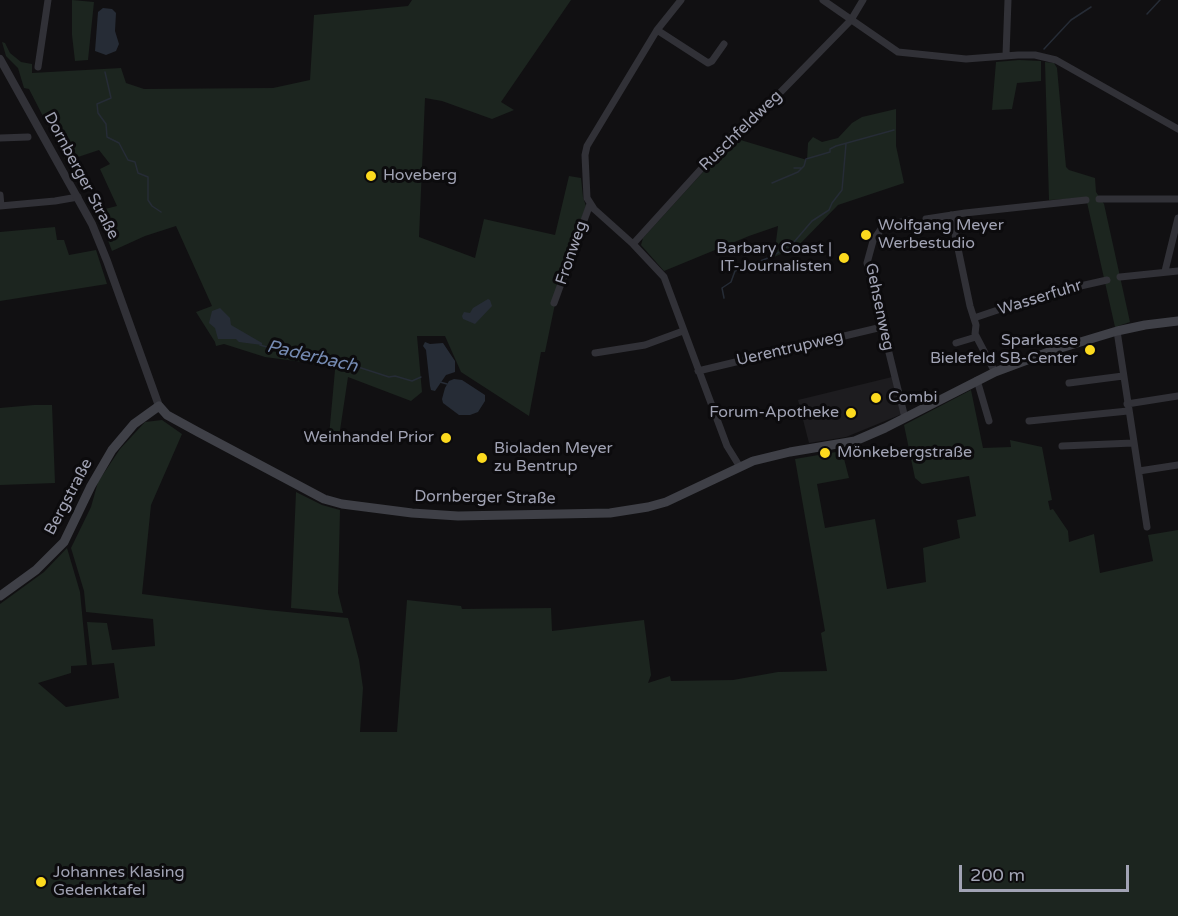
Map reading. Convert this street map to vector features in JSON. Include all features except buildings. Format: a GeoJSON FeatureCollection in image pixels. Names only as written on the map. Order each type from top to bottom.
{"type":"FeatureCollection","features":[{"type":"Feature","properties":{"kind":"main road","name":"Dornberger Straße"},"geometry":{"type":"LineString","coordinates":[[159,406],[167,415],[324,499],[342,504],[458,516],[626,511],[666,502],[753,461],[851,442],[905,418],[977,380],[1054,350],[1117,331],[1178,321]]}},
{"type":"Feature","properties":{"kind":"main road","name":"Bergstraße"},"geometry":{"type":"LineString","coordinates":[[0,596],[36,570],[64,542],[91,486],[112,450],[134,424],[159,406]]}},
{"type":"Feature","properties":{"kind":"street"},"geometry":{"type":"LineString","coordinates":[[38,67],[48,0]]}},
{"type":"Feature","properties":{"kind":"street"},"geometry":{"type":"LineString","coordinates":[[681,0],[657,30],[587,147],[585,155],[587,198],[590,204],[664,277],[726,446],[740,467]]}},
{"type":"Feature","properties":{"kind":"street"},"geometry":{"type":"LineString","coordinates":[[823,0],[891,48],[907,54],[972,59],[1035,55],[1056,60],[1178,129]]}},
{"type":"Feature","properties":{"kind":"street","name":"Ruschfeldweg"},"geometry":{"type":"LineString","coordinates":[[633,244],[725,142],[769,104],[851,20],[863,0]]}},
{"type":"Feature","properties":{"kind":"street"},"geometry":{"type":"LineString","coordinates":[[1006,56],[1008,0]]}},
{"type":"Feature","properties":{"kind":"street"},"geometry":{"type":"LineString","coordinates":[[657,30],[708,63],[724,44]]}},
{"type":"Feature","properties":{"kind":"street","name":"Dornberger Straße"},"geometry":{"type":"LineString","coordinates":[[0,59],[78,197],[107,261],[159,406]]}},
{"type":"Feature","properties":{"kind":"street"},"geometry":{"type":"LineString","coordinates":[[0,138],[28,137]]}},
{"type":"Feature","properties":{"kind":"street"},"geometry":{"type":"LineString","coordinates":[[0,195],[1,206],[78,197]]}},
{"type":"Feature","properties":{"kind":"street"},"geometry":{"type":"LineString","coordinates":[[1099,200],[1178,199]]}},
{"type":"Feature","properties":{"kind":"street"},"geometry":{"type":"LineString","coordinates":[[926,219],[1086,200]]}},
{"type":"Feature","properties":{"kind":"street","name":"Fronweg"},"geometry":{"type":"LineString","coordinates":[[554,303],[590,204]]}},
{"type":"Feature","properties":{"kind":"street"},"geometry":{"type":"LineString","coordinates":[[951,215],[975,318],[976,336],[996,372]]}},
{"type":"Feature","properties":{"kind":"street"},"geometry":{"type":"LineString","coordinates":[[1165,271],[1178,218]]}},
{"type":"Feature","properties":{"kind":"street","name":"Gehsenweg"},"geometry":{"type":"LineString","coordinates":[[905,418],[867,262],[870,248],[881,229],[910,220]]}},
{"type":"Feature","properties":{"kind":"street"},"geometry":{"type":"LineString","coordinates":[[1120,278],[1178,271]]}},
{"type":"Feature","properties":{"kind":"street","name":"Wasserfuhr"},"geometry":{"type":"LineString","coordinates":[[975,318],[1045,294],[1107,280]]}},
{"type":"Feature","properties":{"kind":"street","name":"Uerentrupweg"},"geometry":{"type":"LineString","coordinates":[[698,371],[882,327]]}},
{"type":"Feature","properties":{"kind":"street"},"geometry":{"type":"LineString","coordinates":[[595,353],[645,345],[683,331]]}},
{"type":"Feature","properties":{"kind":"street"},"geometry":{"type":"LineString","coordinates":[[1117,331],[1122,376],[1147,527]]}},
{"type":"Feature","properties":{"kind":"street"},"geometry":{"type":"LineString","coordinates":[[956,343],[976,336]]}},
{"type":"Feature","properties":{"kind":"street"},"geometry":{"type":"LineString","coordinates":[[1069,384],[1122,376]]}},
{"type":"Feature","properties":{"kind":"street"},"geometry":{"type":"LineString","coordinates":[[977,380],[989,421]]}},
{"type":"Feature","properties":{"kind":"street"},"geometry":{"type":"LineString","coordinates":[[1029,421],[1127,407],[1178,396]]}},
{"type":"Feature","properties":{"kind":"street"},"geometry":{"type":"LineString","coordinates":[[1062,446],[1133,443]]}},
{"type":"Feature","properties":{"kind":"street"},"geometry":{"type":"LineString","coordinates":[[1139,471],[1178,465]]}},
{"type":"Feature","properties":{"kind":"shaded area"},"geometry":{"type":"Polygon","coordinates":[[[72,0],[94,2],[88,60],[75,61],[72,0]]]}},
{"type":"Feature","properties":{"kind":"shaded area"},"geometry":{"type":"Polygon","coordinates":[[[412,0],[571,0],[501,102],[514,110],[492,119],[442,101],[425,98],[419,237],[475,258],[484,219],[555,235],[569,176],[581,178],[586,206],[552,304],[555,304],[545,352],[541,352],[529,416],[461,372],[445,336],[417,336],[422,392],[411,401],[348,377],[339,437],[329,436],[335,370],[318,364],[265,357],[224,344],[216,346],[196,312],[212,306],[176,226],[145,236],[112,251],[97,211],[117,206],[100,169],[110,164],[99,150],[66,161],[29,89],[24,88],[18,68],[6,56],[2,42],[21,62],[32,64],[32,73],[121,68],[126,83],[144,89],[273,88],[310,80],[314,15],[408,6],[412,0]]]}},
{"type":"Feature","properties":{"kind":"shaded area"},"geometry":{"type":"Polygon","coordinates":[[[103,8],[112,9],[116,13],[115,31],[119,44],[116,51],[106,55],[95,51],[98,12],[103,8]]]}},
{"type":"Feature","properties":{"kind":"shaded area"},"geometry":{"type":"Polygon","coordinates":[[[1041,61],[1041,81],[1017,83],[1012,109],[992,110],[996,62],[1041,61]]]}},
{"type":"Feature","properties":{"kind":"shaded area"},"geometry":{"type":"Polygon","coordinates":[[[1045,62],[1054,63],[1057,68],[1066,167],[1095,178],[1096,192],[1104,204],[1130,322],[1115,327],[1086,198],[1049,200],[1045,62]]]}},
{"type":"Feature","properties":{"kind":"shaded area"},"geometry":{"type":"Polygon","coordinates":[[[896,109],[896,146],[904,183],[838,205],[797,247],[774,257],[778,226],[664,271],[641,245],[643,238],[734,138],[807,160],[808,143],[813,137],[822,142],[838,138],[852,123],[862,117],[896,109]]]}},
{"type":"Feature","properties":{"kind":"shaded area"},"geometry":{"type":"Polygon","coordinates":[[[55,227],[57,240],[64,240],[69,255],[96,250],[107,284],[0,301],[0,232],[55,227]]]}},
{"type":"Feature","properties":{"kind":"shaded area"},"geometry":{"type":"Polygon","coordinates":[[[488,299],[492,306],[475,324],[463,319],[464,312],[470,313],[473,308],[488,299]]]}},
{"type":"Feature","properties":{"kind":"shaded area"},"geometry":{"type":"Polygon","coordinates":[[[220,308],[230,318],[231,325],[262,345],[239,342],[236,339],[218,339],[215,328],[209,323],[212,311],[220,308]]]}},
{"type":"Feature","properties":{"kind":"shaded area"},"geometry":{"type":"Polygon","coordinates":[[[425,342],[443,343],[455,361],[455,372],[446,375],[435,391],[431,390],[430,386],[426,350],[423,346],[425,342]]]}},
{"type":"Feature","properties":{"kind":"shaded area"},"geometry":{"type":"Polygon","coordinates":[[[892,377],[902,414],[846,437],[809,443],[798,400],[892,377]]]}},
{"type":"Feature","properties":{"kind":"shaded area"},"geometry":{"type":"Polygon","coordinates":[[[462,380],[485,395],[485,401],[478,412],[459,415],[443,403],[445,388],[449,381],[462,380]]]}},
{"type":"Feature","properties":{"kind":"shaded area"},"geometry":{"type":"Polygon","coordinates":[[[971,390],[983,448],[1011,447],[1010,440],[1042,447],[1052,500],[1048,501],[1050,510],[1053,509],[1068,531],[1069,542],[1094,534],[1100,573],[1153,561],[1148,535],[1178,530],[1178,916],[0,916],[0,604],[44,572],[67,548],[80,592],[87,665],[71,666],[71,673],[38,683],[66,707],[119,698],[114,663],[92,665],[87,622],[107,623],[112,650],[155,646],[153,619],[86,612],[84,591],[71,548],[91,507],[98,482],[120,449],[145,422],[162,420],[182,434],[151,505],[142,594],[348,618],[359,660],[363,688],[360,732],[397,732],[407,600],[461,606],[462,609],[551,608],[552,631],[644,620],[651,675],[648,683],[670,676],[671,681],[733,680],[778,672],[827,671],[821,633],[825,631],[795,459],[842,451],[849,478],[817,484],[825,528],[875,519],[887,589],[926,582],[923,548],[960,538],[957,520],[976,516],[969,476],[922,484],[915,478],[904,425],[971,390]]]}},
{"type":"Feature","properties":{"kind":"shaded area"},"geometry":{"type":"Polygon","coordinates":[[[52,405],[55,483],[0,485],[0,408],[52,405]]]}},
{"type":"Feature","properties":{"kind":"shaded area"},"geometry":{"type":"Polygon","coordinates":[[[296,492],[322,505],[340,510],[338,593],[343,613],[291,608],[296,492]]]}},
{"type":"Feature","properties":{"kind":"waterway"},"geometry":{"type":"LineString","coordinates":[[1147,14],[1160,0]]}},
{"type":"Feature","properties":{"kind":"waterway"},"geometry":{"type":"LineString","coordinates":[[1044,49],[1071,20],[1091,7]]}},
{"type":"Feature","properties":{"kind":"waterway","name":"Paderbach"},"geometry":{"type":"LineString","coordinates":[[105,72],[111,98],[97,104],[98,113],[106,124],[107,137],[119,143],[128,160],[135,162],[138,173],[148,177],[148,200],[161,212]]}},
{"type":"Feature","properties":{"kind":"waterway"},"geometry":{"type":"LineString","coordinates":[[772,183],[798,172],[804,166],[806,159],[830,152],[830,149],[836,146],[894,130]]}},
{"type":"Feature","properties":{"kind":"waterway"},"geometry":{"type":"LineString","coordinates":[[724,298],[722,288],[731,282],[735,271],[773,256],[794,242],[812,221],[829,210],[842,190],[846,144]]}},
{"type":"Feature","properties":{"kind":"waterway"},"geometry":{"type":"LineString","coordinates":[[794,168],[802,168]]}},
{"type":"Feature","properties":{"kind":"waterway","name":"Paderbach"},"geometry":{"type":"LineString","coordinates":[[260,345],[281,351],[324,356],[389,377],[395,376],[412,381],[421,377]]}},
{"type":"Feature","properties":{"kind":"waterway","name":"Paderbach"},"geometry":{"type":"LineString","coordinates":[[440,382],[447,384]]}},
{"type":"Feature","properties":{"kind":"place","name":"Hoveberg"},"geometry":{"type":"Point","coordinates":[371,176]}},
{"type":"Feature","properties":{"kind":"place","name":"Wolfgang Meyer Werbestudio"},"geometry":{"type":"Point","coordinates":[866,235]}},
{"type":"Feature","properties":{"kind":"place","name":"Barbary Coast | IT-Journalisten"},"geometry":{"type":"Point","coordinates":[844,258]}},
{"type":"Feature","properties":{"kind":"place","name":"Sparkasse Bielefeld SB-Center"},"geometry":{"type":"Point","coordinates":[1090,350]}},
{"type":"Feature","properties":{"kind":"place","name":"Combi"},"geometry":{"type":"Point","coordinates":[876,398]}},
{"type":"Feature","properties":{"kind":"place","name":"Forum-Apotheke"},"geometry":{"type":"Point","coordinates":[851,413]}},
{"type":"Feature","properties":{"kind":"place","name":"Weinhandel Prior"},"geometry":{"type":"Point","coordinates":[446,438]}},
{"type":"Feature","properties":{"kind":"place","name":"Mönkebergstraße"},"geometry":{"type":"Point","coordinates":[825,453]}},
{"type":"Feature","properties":{"kind":"place","name":"Bioladen Meyer zu Bentrup"},"geometry":{"type":"Point","coordinates":[482,458]}},
{"type":"Feature","properties":{"kind":"place","name":"Johannes Klasing Gedenktafel"},"geometry":{"type":"Point","coordinates":[41,882]}}]}
